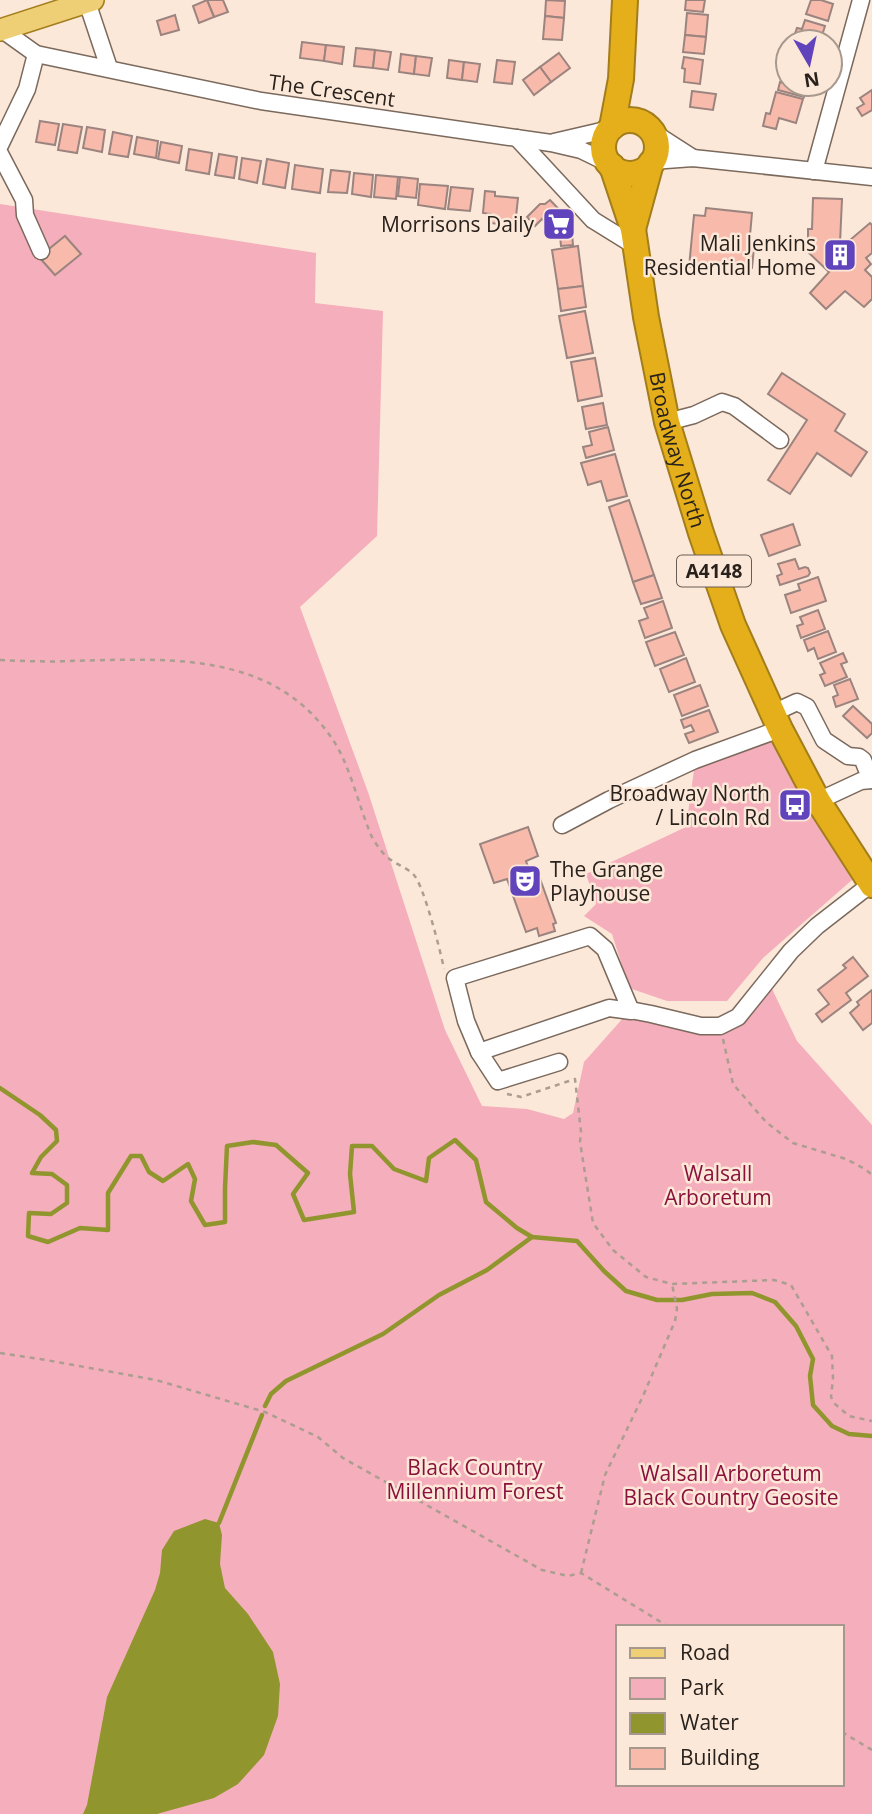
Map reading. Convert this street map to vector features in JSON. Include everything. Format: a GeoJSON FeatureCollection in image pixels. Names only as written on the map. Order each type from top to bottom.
{"type":"FeatureCollection","features":[{"type":"Feature","properties":{"kind":"highway"},"geometry":{"type":"LineString","coordinates":[[621,79],[646,126],[656,138],[657,147],[652,162],[643,170],[632,173],[621,172],[611,165],[604,151],[621,79],[625,0]]}},
{"type":"Feature","properties":{"kind":"highway"},"geometry":{"type":"LineString","coordinates":[[611,128],[621,121],[631,120],[646,126]]}},
{"type":"Feature","properties":{"kind":"highway","name":"Broadway North"},"geometry":{"type":"LineString","coordinates":[[634,237],[652,162]]}},
{"type":"Feature","properties":{"kind":"highway","name":"Broadway North"},"geometry":{"type":"LineString","coordinates":[[611,165],[634,237],[647,323],[667,422],[733,625],[776,721],[818,801],[871,884]]}},
{"type":"Feature","properties":{"kind":"main road"},"geometry":{"type":"LineString","coordinates":[[0,29],[90,1]]}},
{"type":"Feature","properties":{"kind":"street"},"geometry":{"type":"LineString","coordinates":[[814,171],[861,0]]}},
{"type":"Feature","properties":{"kind":"street"},"geometry":{"type":"LineString","coordinates":[[90,1],[109,68]]}},
{"type":"Feature","properties":{"kind":"street","name":"The Crescent"},"geometry":{"type":"LineString","coordinates":[[0,29],[36,54],[261,101],[551,143],[581,150],[611,165]]}},
{"type":"Feature","properties":{"kind":"street"},"geometry":{"type":"LineString","coordinates":[[0,145],[27,89],[36,54]]}},
{"type":"Feature","properties":{"kind":"street"},"geometry":{"type":"LineString","coordinates":[[646,126],[693,158]]}},
{"type":"Feature","properties":{"kind":"street","name":"The Crescent"},"geometry":{"type":"LineString","coordinates":[[551,143],[611,128]]}},
{"type":"Feature","properties":{"kind":"street"},"geometry":{"type":"LineString","coordinates":[[517,138],[593,220],[634,237]]}},
{"type":"Feature","properties":{"kind":"street"},"geometry":{"type":"LineString","coordinates":[[0,154],[24,200],[25,215],[41,251]]}},
{"type":"Feature","properties":{"kind":"street"},"geometry":{"type":"LineString","coordinates":[[652,162],[693,158],[872,177]]}},
{"type":"Feature","properties":{"kind":"street"},"geometry":{"type":"LineString","coordinates":[[667,422],[694,415],[722,402],[734,407],[780,440]]}},
{"type":"Feature","properties":{"kind":"street"},"geometry":{"type":"LineString","coordinates":[[562,825],[776,721],[797,702],[807,708],[824,740],[848,757],[859,757],[863,760],[871,780],[861,781],[818,801]]}},
{"type":"Feature","properties":{"kind":"street"},"geometry":{"type":"LineString","coordinates":[[479,1052],[609,1008],[651,1014],[701,1026],[720,1026],[738,1017],[791,951],[817,926],[871,884]]}},
{"type":"Feature","properties":{"kind":"street"},"geometry":{"type":"LineString","coordinates":[[559,1062],[498,1081],[479,1052],[466,1021],[455,978],[590,936],[605,949],[628,1010]]}},
{"type":"Feature","properties":{"kind":"path"},"geometry":{"type":"LineString","coordinates":[[0,660],[195,662],[249,674],[291,694],[312,712],[333,738],[354,785],[372,838],[389,859],[416,875],[439,944],[444,968]]}},
{"type":"Feature","properties":{"kind":"path"},"geometry":{"type":"LineString","coordinates":[[720,1026],[733,1084],[766,1122],[793,1143],[846,1159],[872,1175]]}},
{"type":"Feature","properties":{"kind":"path"},"geometry":{"type":"LineString","coordinates":[[503,1093],[521,1097],[575,1079],[580,1142],[593,1223],[613,1250],[646,1278],[672,1284],[774,1280],[791,1285],[832,1356],[831,1397],[835,1405],[849,1416],[872,1421]]}},
{"type":"Feature","properties":{"kind":"path"},"geometry":{"type":"LineString","coordinates":[[581,1573],[605,1475],[675,1321],[677,1309],[672,1284]]}},
{"type":"Feature","properties":{"kind":"path"},"geometry":{"type":"LineString","coordinates":[[0,1353],[156,1380],[265,1412],[318,1437],[343,1458],[542,1570],[568,1576],[581,1573],[666,1625]]}},
{"type":"Feature","properties":{"kind":"path"},"geometry":{"type":"LineString","coordinates":[[844,1733],[872,1750]]}},
{"type":"Feature","properties":{"kind":"green space"},"geometry":{"type":"Polygon","coordinates":[[[0,204],[316,253],[315,303],[383,311],[377,536],[300,607],[368,792],[445,1030],[482,1106],[527,1109],[564,1119],[573,1113],[584,1062],[624,1017],[688,1032],[735,1029],[772,989],[797,1041],[872,1125],[872,1814],[0,1814],[0,204]]]}},
{"type":"Feature","properties":{"kind":"green space"},"geometry":{"type":"Polygon","coordinates":[[[772,740],[852,880],[763,958],[727,1001],[667,1001],[629,988],[612,934],[584,916],[596,904],[586,874],[686,827],[694,770],[717,758],[772,740]]]}},
{"type":"Feature","properties":{"kind":"water"},"geometry":{"type":"Polygon","coordinates":[[[205,1519],[219,1523],[222,1535],[220,1564],[225,1588],[248,1614],[273,1652],[280,1684],[278,1716],[264,1755],[238,1784],[214,1798],[157,1814],[83,1814],[87,1805],[107,1697],[155,1590],[162,1550],[174,1531],[205,1519]]]}},
{"type":"Feature","properties":{"kind":"building"},"geometry":{"type":"Polygon","coordinates":[[[207,0],[223,0],[228,12],[214,17],[207,0]]]}},
{"type":"Feature","properties":{"kind":"building"},"geometry":{"type":"Polygon","coordinates":[[[207,0],[214,17],[199,23],[193,6],[207,0]]]}},
{"type":"Feature","properties":{"kind":"building"},"geometry":{"type":"Polygon","coordinates":[[[546,0],[565,1],[564,18],[545,16],[546,0]]]}},
{"type":"Feature","properties":{"kind":"building"},"geometry":{"type":"Polygon","coordinates":[[[686,0],[705,0],[703,12],[685,10],[686,0]]]}},
{"type":"Feature","properties":{"kind":"building"},"geometry":{"type":"Polygon","coordinates":[[[811,0],[833,4],[828,21],[806,14],[811,0]]]}},
{"type":"Feature","properties":{"kind":"building"},"geometry":{"type":"Polygon","coordinates":[[[687,13],[708,15],[706,37],[685,35],[687,13]]]}},
{"type":"Feature","properties":{"kind":"building"},"geometry":{"type":"Polygon","coordinates":[[[175,15],[179,30],[161,35],[157,21],[175,15]]]}},
{"type":"Feature","properties":{"kind":"building"},"geometry":{"type":"Polygon","coordinates":[[[545,16],[564,18],[562,40],[543,39],[545,16]]]}},
{"type":"Feature","properties":{"kind":"building"},"geometry":{"type":"Polygon","coordinates":[[[805,20],[825,26],[824,28],[802,28],[805,20]]]}},
{"type":"Feature","properties":{"kind":"building"},"geometry":{"type":"Polygon","coordinates":[[[685,35],[706,37],[704,54],[683,52],[685,35]]]}},
{"type":"Feature","properties":{"kind":"building"},"geometry":{"type":"Polygon","coordinates":[[[302,42],[326,45],[324,61],[300,58],[302,42]]]}},
{"type":"Feature","properties":{"kind":"building"},"geometry":{"type":"Polygon","coordinates":[[[326,45],[344,47],[342,64],[324,61],[326,45]]]}},
{"type":"Feature","properties":{"kind":"building"},"geometry":{"type":"Polygon","coordinates":[[[356,48],[375,50],[373,68],[354,66],[356,48]]]}},
{"type":"Feature","properties":{"kind":"building"},"geometry":{"type":"Polygon","coordinates":[[[375,50],[391,52],[388,70],[373,68],[375,50]]]}},
{"type":"Feature","properties":{"kind":"building"},"geometry":{"type":"Polygon","coordinates":[[[559,53],[570,68],[551,82],[540,67],[559,53]]]}},
{"type":"Feature","properties":{"kind":"building"},"geometry":{"type":"Polygon","coordinates":[[[401,54],[416,56],[414,74],[399,72],[401,54]]]}},
{"type":"Feature","properties":{"kind":"building"},"geometry":{"type":"Polygon","coordinates":[[[416,56],[432,58],[429,76],[414,74],[416,56]]]}},
{"type":"Feature","properties":{"kind":"building"},"geometry":{"type":"Polygon","coordinates":[[[684,57],[703,60],[700,84],[684,82],[684,57]]]}},
{"type":"Feature","properties":{"kind":"building"},"geometry":{"type":"Polygon","coordinates":[[[449,60],[464,62],[462,80],[447,78],[449,60]]]}},
{"type":"Feature","properties":{"kind":"building"},"geometry":{"type":"Polygon","coordinates":[[[497,60],[515,62],[512,84],[494,82],[497,60]]]}},
{"type":"Feature","properties":{"kind":"building"},"geometry":{"type":"Polygon","coordinates":[[[464,62],[480,64],[477,82],[462,80],[464,62]]]}},
{"type":"Feature","properties":{"kind":"building"},"geometry":{"type":"Polygon","coordinates":[[[540,67],[551,82],[534,95],[523,80],[540,67]]]}},
{"type":"Feature","properties":{"kind":"building"},"geometry":{"type":"Polygon","coordinates":[[[872,90],[872,110],[862,116],[857,108],[864,104],[860,98],[872,90]]]}},
{"type":"Feature","properties":{"kind":"building"},"geometry":{"type":"Polygon","coordinates":[[[692,91],[716,94],[713,110],[690,107],[692,91]]]}},
{"type":"Feature","properties":{"kind":"building"},"geometry":{"type":"Polygon","coordinates":[[[774,98],[803,99],[796,123],[779,118],[776,129],[763,126],[766,113],[770,114],[774,98]]]}},
{"type":"Feature","properties":{"kind":"building"},"geometry":{"type":"Polygon","coordinates":[[[40,121],[59,124],[55,145],[36,142],[40,121]]]}},
{"type":"Feature","properties":{"kind":"building"},"geometry":{"type":"Polygon","coordinates":[[[63,124],[82,127],[77,153],[58,150],[63,124]]]}},
{"type":"Feature","properties":{"kind":"building"},"geometry":{"type":"Polygon","coordinates":[[[87,127],[105,130],[102,152],[83,148],[87,127]]]}},
{"type":"Feature","properties":{"kind":"building"},"geometry":{"type":"Polygon","coordinates":[[[113,132],[132,136],[128,157],[109,154],[113,132]]]}},
{"type":"Feature","properties":{"kind":"building"},"geometry":{"type":"Polygon","coordinates":[[[137,137],[158,141],[156,158],[134,154],[137,137]]]}},
{"type":"Feature","properties":{"kind":"building"},"geometry":{"type":"Polygon","coordinates":[[[161,142],[182,146],[179,163],[158,159],[161,142]]]}},
{"type":"Feature","properties":{"kind":"building"},"geometry":{"type":"Polygon","coordinates":[[[189,149],[212,153],[209,174],[186,170],[189,149]]]}},
{"type":"Feature","properties":{"kind":"building"},"geometry":{"type":"Polygon","coordinates":[[[219,154],[237,157],[234,178],[215,175],[219,154]]]}},
{"type":"Feature","properties":{"kind":"building"},"geometry":{"type":"Polygon","coordinates":[[[242,158],[261,161],[257,183],[239,179],[242,158]]]}},
{"type":"Feature","properties":{"kind":"building"},"geometry":{"type":"Polygon","coordinates":[[[267,159],[289,163],[285,188],[263,184],[267,159]]]}},
{"type":"Feature","properties":{"kind":"building"},"geometry":{"type":"Polygon","coordinates":[[[295,165],[323,169],[320,193],[292,189],[295,165]]]}},
{"type":"Feature","properties":{"kind":"building"},"geometry":{"type":"Polygon","coordinates":[[[331,170],[350,172],[347,193],[328,192],[331,170]]]}},
{"type":"Feature","properties":{"kind":"building"},"geometry":{"type":"Polygon","coordinates":[[[354,173],[373,175],[371,197],[352,194],[354,173]]]}},
{"type":"Feature","properties":{"kind":"building"},"geometry":{"type":"Polygon","coordinates":[[[376,175],[398,177],[396,199],[374,197],[376,175]]]}},
{"type":"Feature","properties":{"kind":"building"},"geometry":{"type":"Polygon","coordinates":[[[400,177],[418,179],[416,198],[398,196],[400,177]]]}},
{"type":"Feature","properties":{"kind":"building"},"geometry":{"type":"Polygon","coordinates":[[[420,184],[448,186],[445,209],[418,205],[420,184]]]}},
{"type":"Feature","properties":{"kind":"building"},"geometry":{"type":"Polygon","coordinates":[[[451,187],[473,189],[470,211],[448,209],[451,187]]]}},
{"type":"Feature","properties":{"kind":"building"},"geometry":{"type":"Polygon","coordinates":[[[485,191],[495,192],[495,196],[518,198],[515,226],[490,223],[491,214],[483,213],[485,191]]]}},
{"type":"Feature","properties":{"kind":"building","name":"Mali Jenkins Residential Home"},"geometry":{"type":"Polygon","coordinates":[[[813,198],[842,199],[840,243],[843,246],[870,223],[872,225],[872,253],[866,258],[871,264],[865,270],[872,277],[872,299],[864,307],[845,291],[826,309],[810,293],[829,272],[808,252],[808,229],[812,229],[813,198]]]}},
{"type":"Feature","properties":{"kind":"building","name":"Morrisons Daily"},"geometry":{"type":"Polygon","coordinates":[[[550,200],[571,222],[573,245],[561,246],[560,236],[542,219],[535,226],[527,217],[540,204],[550,200]]]}},
{"type":"Feature","properties":{"kind":"building"},"geometry":{"type":"Polygon","coordinates":[[[706,208],[752,213],[749,247],[754,248],[752,268],[708,263],[708,270],[689,267],[694,215],[705,216],[706,208]]]}},
{"type":"Feature","properties":{"kind":"building"},"geometry":{"type":"Polygon","coordinates":[[[65,236],[81,254],[55,275],[39,257],[65,236]]]}},
{"type":"Feature","properties":{"kind":"building"},"geometry":{"type":"Polygon","coordinates":[[[578,246],[583,286],[558,289],[552,250],[578,246]]]}},
{"type":"Feature","properties":{"kind":"building"},"geometry":{"type":"Polygon","coordinates":[[[583,286],[586,307],[561,311],[558,289],[583,286]]]}},
{"type":"Feature","properties":{"kind":"building"},"geometry":{"type":"Polygon","coordinates":[[[585,311],[593,353],[567,358],[559,316],[585,311]]]}},
{"type":"Feature","properties":{"kind":"building"},"geometry":{"type":"Polygon","coordinates":[[[595,358],[602,396],[578,401],[571,362],[595,358]]]}},
{"type":"Feature","properties":{"kind":"building"},"geometry":{"type":"Polygon","coordinates":[[[782,373],[845,414],[835,431],[867,452],[851,476],[817,453],[790,494],[768,480],[807,420],[768,394],[782,373]]]}},
{"type":"Feature","properties":{"kind":"building"},"geometry":{"type":"Polygon","coordinates":[[[603,403],[607,425],[586,429],[582,407],[603,403]]]}},
{"type":"Feature","properties":{"kind":"building"},"geometry":{"type":"Polygon","coordinates":[[[608,427],[614,450],[586,458],[583,447],[592,445],[589,432],[608,427]]]}},
{"type":"Feature","properties":{"kind":"building"},"geometry":{"type":"Polygon","coordinates":[[[615,454],[627,496],[607,501],[601,481],[588,485],[581,463],[615,454]]]}},
{"type":"Feature","properties":{"kind":"building"},"geometry":{"type":"Polygon","coordinates":[[[629,500],[654,575],[633,582],[609,507],[629,500]]]}},
{"type":"Feature","properties":{"kind":"building"},"geometry":{"type":"Polygon","coordinates":[[[793,524],[800,545],[769,556],[761,535],[793,524]]]}},
{"type":"Feature","properties":{"kind":"building"},"geometry":{"type":"Polygon","coordinates":[[[795,559],[799,569],[808,568],[810,573],[780,585],[777,576],[782,574],[778,564],[795,559]]]}},
{"type":"Feature","properties":{"kind":"building"},"geometry":{"type":"Polygon","coordinates":[[[654,575],[662,598],[641,604],[633,582],[654,575]]]}},
{"type":"Feature","properties":{"kind":"building"},"geometry":{"type":"Polygon","coordinates":[[[818,577],[826,601],[791,613],[785,595],[800,590],[798,584],[818,577]]]}},
{"type":"Feature","properties":{"kind":"building"},"geometry":{"type":"Polygon","coordinates":[[[663,601],[672,628],[645,638],[639,621],[648,618],[644,608],[663,601]]]}},
{"type":"Feature","properties":{"kind":"building"},"geometry":{"type":"Polygon","coordinates":[[[818,610],[825,629],[801,638],[797,626],[803,624],[800,617],[818,610]]]}},
{"type":"Feature","properties":{"kind":"building"},"geometry":{"type":"Polygon","coordinates":[[[828,631],[836,652],[818,659],[814,648],[808,651],[804,640],[828,631]]]}},
{"type":"Feature","properties":{"kind":"building"},"geometry":{"type":"Polygon","coordinates":[[[675,632],[684,655],[655,666],[646,642],[675,632]]]}},
{"type":"Feature","properties":{"kind":"building"},"geometry":{"type":"Polygon","coordinates":[[[843,653],[847,662],[841,664],[847,677],[825,686],[820,675],[825,673],[820,663],[843,653]]]}},
{"type":"Feature","properties":{"kind":"building"},"geometry":{"type":"Polygon","coordinates":[[[686,658],[695,682],[669,692],[660,669],[686,658]]]}},
{"type":"Feature","properties":{"kind":"building"},"geometry":{"type":"Polygon","coordinates":[[[850,679],[858,699],[836,707],[833,697],[838,695],[834,685],[850,679]]]}},
{"type":"Feature","properties":{"kind":"building"},"geometry":{"type":"Polygon","coordinates":[[[700,685],[708,706],[682,716],[674,695],[700,685]]]}},
{"type":"Feature","properties":{"kind":"building"},"geometry":{"type":"Polygon","coordinates":[[[853,706],[872,724],[872,733],[867,738],[843,716],[853,706]]]}},
{"type":"Feature","properties":{"kind":"building"},"geometry":{"type":"Polygon","coordinates":[[[709,710],[718,732],[689,743],[685,734],[694,731],[691,725],[684,728],[681,720],[709,710]]]}},
{"type":"Feature","properties":{"kind":"building","name":"The Grange Playhouse"},"geometry":{"type":"Polygon","coordinates":[[[528,827],[538,856],[526,861],[532,879],[539,876],[556,923],[553,924],[555,931],[539,936],[537,928],[526,932],[507,879],[494,883],[480,844],[528,827]]]}},
{"type":"Feature","properties":{"kind":"building"},"geometry":{"type":"Polygon","coordinates":[[[853,957],[868,976],[846,993],[851,1000],[822,1022],[816,1014],[829,1004],[818,990],[846,968],[843,965],[853,957]]]}},
{"type":"Feature","properties":{"kind":"building"},"geometry":{"type":"Polygon","coordinates":[[[872,990],[872,1023],[863,1030],[850,1013],[859,1005],[857,1002],[872,990]]]}},
{"type":"Feature","properties":{"kind":"waterway"},"geometry":{"type":"LineString","coordinates":[[0,1088],[40,1115],[56,1130],[57,1141],[41,1157],[32,1173],[52,1174],[67,1185],[67,1203],[51,1214],[29,1213],[28,1236],[48,1242],[80,1228],[108,1230],[108,1193],[131,1156],[141,1156],[149,1172],[163,1181],[188,1164],[195,1179],[191,1201],[205,1225],[225,1222],[227,1146],[253,1142],[276,1145],[308,1173],[293,1194],[304,1220],[354,1212],[350,1174],[352,1146],[372,1146],[394,1169],[426,1181],[429,1158],[455,1140],[476,1160],[486,1202],[532,1237],[577,1241],[626,1291],[657,1300],[752,1293],[775,1302],[796,1326],[813,1359],[810,1376],[813,1405],[832,1426],[849,1434],[872,1436]]}},
{"type":"Feature","properties":{"kind":"waterway"},"geometry":{"type":"LineString","coordinates":[[265,1406],[271,1394],[286,1381],[383,1334],[439,1295],[487,1270],[532,1237]]}},
{"type":"Feature","properties":{"kind":"waterway"},"geometry":{"type":"LineString","coordinates":[[219,1523],[262,1415]]}},
{"type":"Feature","properties":{"kind":"place","name":"Morrisons Daily"},"geometry":{"type":"Point","coordinates":[559,224]}},
{"type":"Feature","properties":{"kind":"place","name":"Mali Jenkins Residential Home"},"geometry":{"type":"Point","coordinates":[840,255]}},
{"type":"Feature","properties":{"kind":"place","name":"Broadway North / Lincoln Rd"},"geometry":{"type":"Point","coordinates":[795,805]}},
{"type":"Feature","properties":{"kind":"place","name":"The Grange Playhouse"},"geometry":{"type":"Point","coordinates":[525,881]}},
{"type":"Feature","properties":{"kind":"park label","name":"Walsall Arboretum"},"geometry":{"type":"Point","coordinates":[718,1185]}},
{"type":"Feature","properties":{"kind":"park label","name":"Black Country Millennium Forest"},"geometry":{"type":"Point","coordinates":[475,1479]}},
{"type":"Feature","properties":{"kind":"park label","name":"Walsall Arboretum Black Country Geosite"},"geometry":{"type":"Point","coordinates":[731,1485]}}]}
